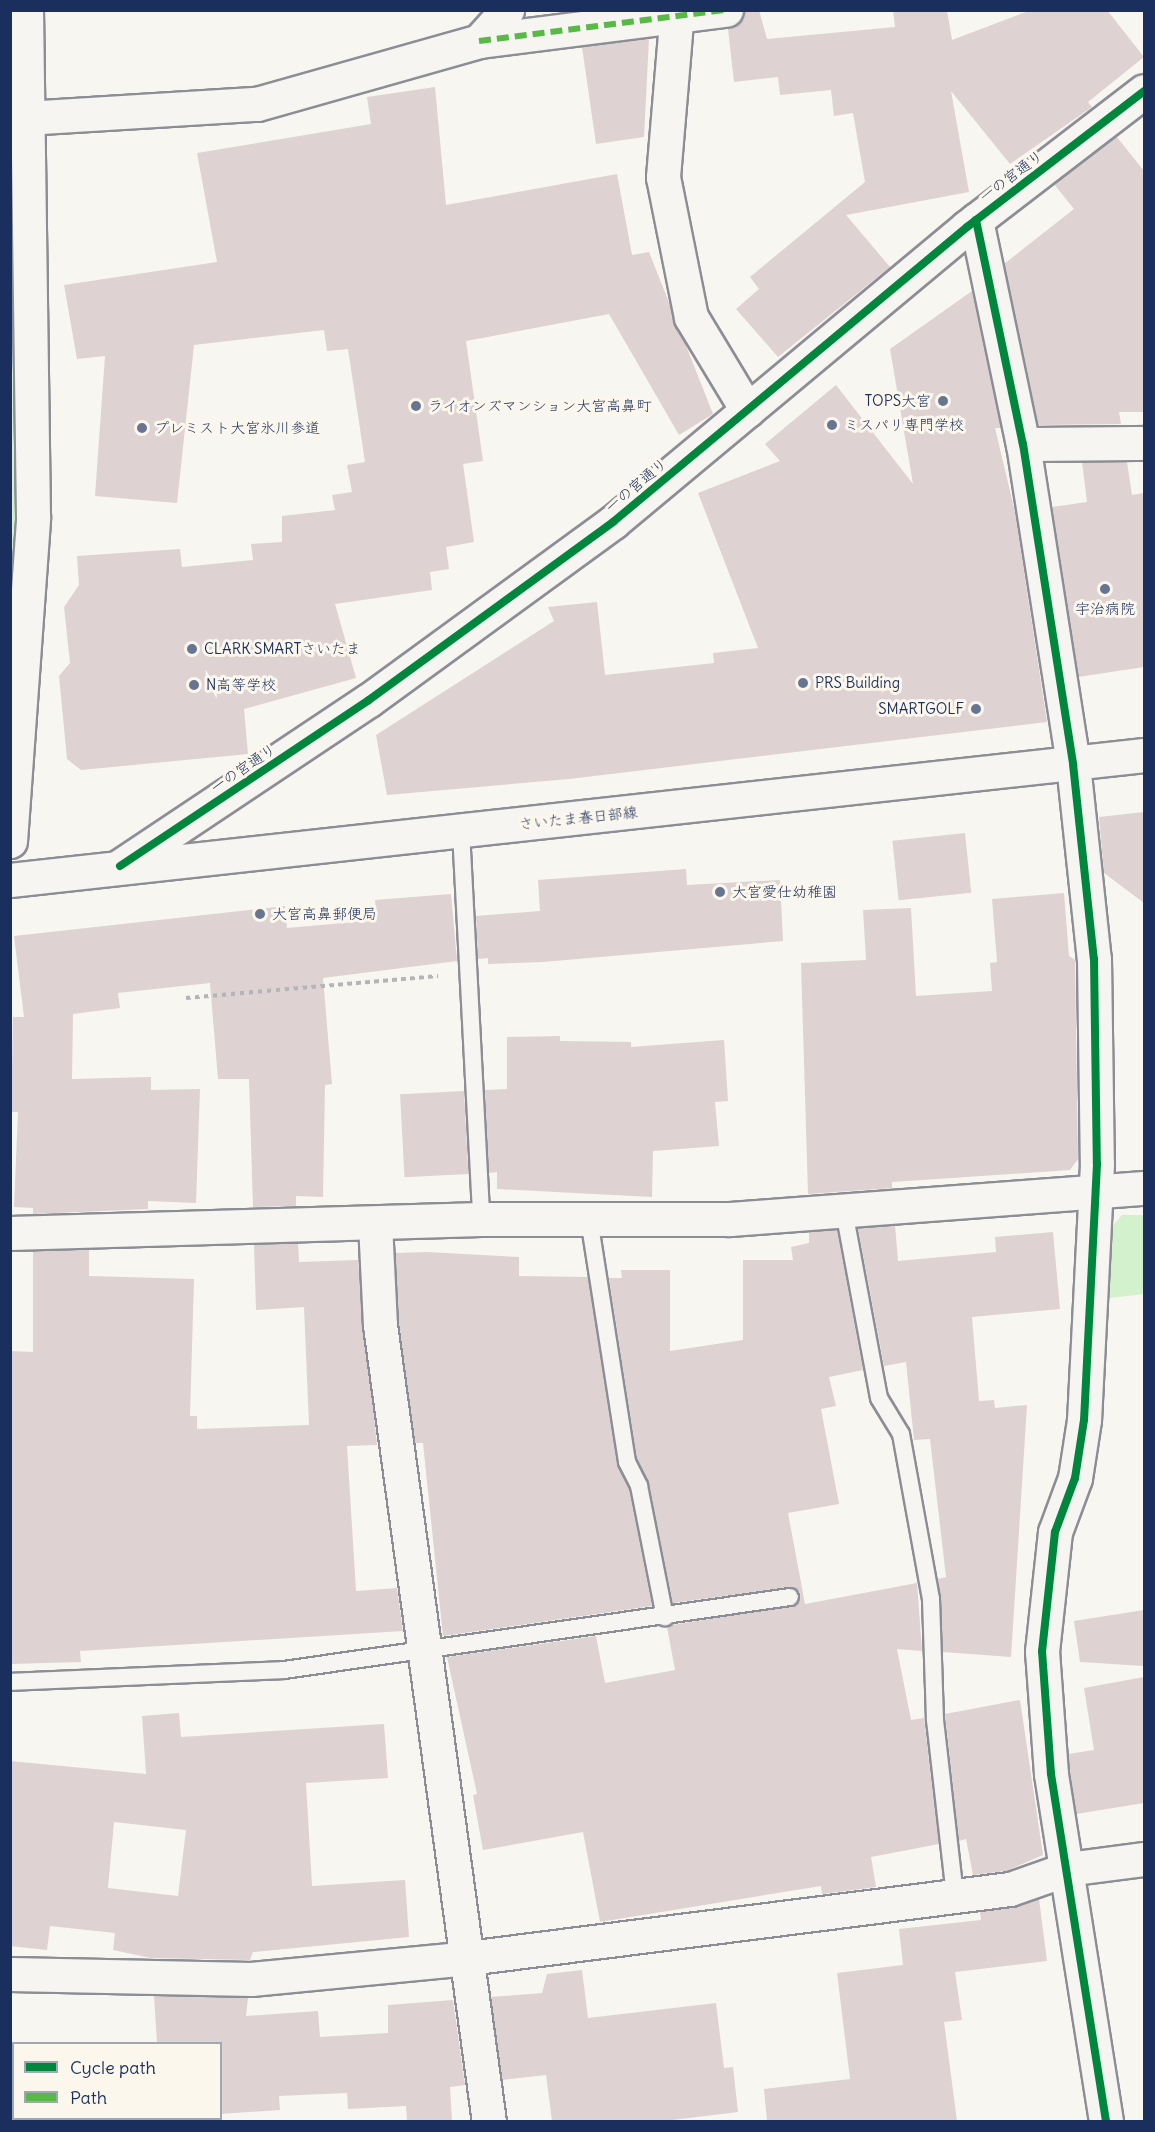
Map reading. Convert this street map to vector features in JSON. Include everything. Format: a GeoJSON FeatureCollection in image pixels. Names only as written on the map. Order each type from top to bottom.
{"type":"FeatureCollection","features":[{"type":"Feature","properties":{"kind":"street"},"geometry":{"type":"LineString","coordinates":[[10,841],[33,517],[25,118],[26,10]]}},
{"type":"Feature","properties":{"kind":"street"},"geometry":{"type":"LineString","coordinates":[[479,41],[507,10]]}},
{"type":"Feature","properties":{"kind":"street"},"geometry":{"type":"LineString","coordinates":[[25,118],[257,104],[479,41],[677,14],[726,10]]}},
{"type":"Feature","properties":{"kind":"street"},"geometry":{"type":"LineString","coordinates":[[677,14],[663,177],[691,317],[747,410]]}},
{"type":"Feature","properties":{"kind":"street","name":"一の宮通り"},"geometry":{"type":"LineString","coordinates":[[120,866],[388,686],[613,522],[976,220],[1144,91]]}},
{"type":"Feature","properties":{"kind":"street"},"geometry":{"type":"LineString","coordinates":[[976,220],[1023,444],[1072,764],[1095,970],[1095,1191],[1084,1420],[1075,1478],[1055,1533],[1042,1651],[1043,1711],[1106,2121]]}},
{"type":"Feature","properties":{"kind":"street"},"geometry":{"type":"LineString","coordinates":[[1023,444],[1144,443]]}},
{"type":"Feature","properties":{"kind":"street","name":"さいたま春日部線"},"geometry":{"type":"LineString","coordinates":[[10,880],[120,866],[461,831],[1144,755]]}},
{"type":"Feature","properties":{"kind":"street"},"geometry":{"type":"LineString","coordinates":[[10,1233],[481,1219],[730,1219],[1144,1188]]}},
{"type":"Feature","properties":{"kind":"street"},"geometry":{"type":"LineString","coordinates":[[375,1223],[380,1324],[489,2121]]}},
{"type":"Feature","properties":{"kind":"street"},"geometry":{"type":"LineString","coordinates":[[10,1974],[251,1979],[468,1958],[1010,1888],[1067,1869],[1144,1859]]}},
{"type":"Feature","properties":{"kind":"lane"},"geometry":{"type":"LineString","coordinates":[[461,831],[481,1219]]}},
{"type":"Feature","properties":{"kind":"lane"},"geometry":{"type":"LineString","coordinates":[[844,1211],[879,1398],[900,1434],[931,1599],[935,1720],[955,1896]]}},
{"type":"Feature","properties":{"kind":"lane"},"geometry":{"type":"LineString","coordinates":[[589,1219],[627,1462],[639,1486],[665,1617]]}},
{"type":"Feature","properties":{"kind":"lane"},"geometry":{"type":"LineString","coordinates":[[10,1682],[284,1670],[424,1647],[665,1617],[790,1598]]}},
{"type":"Feature","properties":{"kind":"path"},"geometry":{"type":"LineString","coordinates":[[186,998],[468,974]]}},
{"type":"Feature","properties":{"kind":"green space"},"geometry":{"type":"Polygon","coordinates":[[[10,11],[24,448],[11,718],[10,11]]]}},
{"type":"Feature","properties":{"kind":"green space"},"geometry":{"type":"Polygon","coordinates":[[[1122,1215],[1144,1215],[1144,1294],[1110,1298],[1108,1231],[1122,1215]]]}},
{"type":"Feature","properties":{"kind":"building"},"geometry":{"type":"Polygon","coordinates":[[[744,10],[759,10],[767,39],[895,27],[893,10],[947,10],[952,40],[1031,10],[1107,10],[1144,57],[1088,102],[1092,107],[1010,164],[951,91],[969,192],[846,215],[890,267],[778,357],[736,309],[759,289],[750,277],[865,182],[853,113],[834,116],[831,90],[780,95],[778,77],[734,82],[728,29],[738,25],[744,10]]]}},
{"type":"Feature","properties":{"kind":"building"},"geometry":{"type":"Polygon","coordinates":[[[649,39],[644,137],[596,144],[582,47],[649,39]]]}},
{"type":"Feature","properties":{"kind":"building"},"geometry":{"type":"Polygon","coordinates":[[[435,87],[446,205],[617,174],[632,255],[649,252],[713,414],[679,435],[609,314],[466,341],[483,461],[463,464],[474,542],[446,547],[449,569],[430,572],[432,590],[335,604],[356,678],[244,709],[248,754],[81,770],[67,759],[59,676],[70,663],[64,607],[79,585],[77,556],[180,549],[182,567],[253,560],[251,544],[282,542],[282,516],[335,510],[332,495],[352,492],[347,465],[365,462],[348,349],[327,351],[324,330],[194,345],[177,503],[95,496],[105,356],[77,359],[64,285],[217,262],[197,153],[371,124],[367,97],[435,87]]]}},
{"type":"Feature","properties":{"kind":"building"},"geometry":{"type":"Polygon","coordinates":[[[1116,136],[1144,171],[1144,412],[1119,412],[1121,424],[1038,425],[1004,264],[1074,209],[1054,184],[1116,136]]]}},
{"type":"Feature","properties":{"kind":"building"},"geometry":{"type":"Polygon","coordinates":[[[972,291],[1001,428],[995,428],[1015,512],[1047,722],[569,779],[387,795],[376,735],[554,621],[548,607],[597,602],[605,675],[714,663],[713,653],[758,648],[698,493],[780,461],[765,444],[836,385],[913,484],[890,349],[972,291]]]}},
{"type":"Feature","properties":{"kind":"building","name":"宇治病院"},"geometry":{"type":"Polygon","coordinates":[[[1082,462],[1127,462],[1132,495],[1144,493],[1144,667],[1078,677],[1052,507],[1087,502],[1082,462]]]}},
{"type":"Feature","properties":{"kind":"building"},"geometry":{"type":"Polygon","coordinates":[[[1144,812],[1144,903],[1104,873],[1099,817],[1144,812]]]}},
{"type":"Feature","properties":{"kind":"building"},"geometry":{"type":"Polygon","coordinates":[[[965,833],[971,893],[899,900],[892,841],[965,833]]]}},
{"type":"Feature","properties":{"kind":"building"},"geometry":{"type":"Polygon","coordinates":[[[686,869],[687,885],[780,880],[783,941],[543,962],[488,964],[488,958],[478,959],[476,916],[540,911],[538,880],[686,869]]]}},
{"type":"Feature","properties":{"kind":"building"},"geometry":{"type":"Polygon","coordinates":[[[1064,893],[1069,956],[1075,960],[1078,1159],[1070,1170],[892,1182],[892,1188],[808,1194],[801,963],[866,960],[863,910],[911,908],[916,996],[992,991],[990,963],[997,962],[992,899],[1064,893]]]}},
{"type":"Feature","properties":{"kind":"building"},"geometry":{"type":"Polygon","coordinates":[[[451,894],[457,961],[323,978],[332,1084],[325,1085],[323,1197],[296,1196],[296,1206],[253,1207],[249,1079],[218,1079],[210,983],[118,993],[120,1008],[73,1014],[72,1079],[151,1077],[151,1090],[200,1089],[196,1203],[148,1201],[148,1209],[33,1214],[33,1208],[14,1207],[18,1112],[11,1112],[13,1017],[24,1017],[14,936],[285,906],[287,928],[377,920],[375,900],[451,894]]]}},
{"type":"Feature","properties":{"kind":"building"},"geometry":{"type":"Polygon","coordinates":[[[560,1036],[560,1041],[631,1042],[631,1047],[724,1040],[728,1101],[715,1102],[719,1146],[653,1151],[652,1197],[497,1189],[497,1172],[489,1173],[485,1090],[507,1089],[507,1037],[560,1036]]]}},
{"type":"Feature","properties":{"kind":"building"},"geometry":{"type":"Polygon","coordinates":[[[464,1091],[468,1174],[404,1177],[400,1094],[464,1091]]]}},
{"type":"Feature","properties":{"kind":"building"},"geometry":{"type":"Polygon","coordinates":[[[895,1225],[898,1261],[996,1252],[995,1237],[1053,1232],[1060,1309],[972,1317],[979,1401],[994,1400],[995,1408],[1027,1405],[1011,1657],[943,1652],[938,1579],[946,1577],[930,1439],[914,1440],[906,1362],[884,1366],[858,1228],[895,1225]]]}},
{"type":"Feature","properties":{"kind":"building"},"geometry":{"type":"Polygon","coordinates":[[[837,1230],[863,1370],[829,1377],[836,1406],[821,1409],[839,1504],[788,1513],[805,1604],[917,1583],[922,1651],[897,1649],[911,1720],[924,1718],[939,1844],[871,1857],[876,1887],[822,1894],[821,1886],[600,1922],[583,1832],[483,1850],[473,1795],[477,1794],[447,1657],[596,1636],[605,1683],[675,1670],[667,1627],[797,1605],[799,1591],[789,1587],[673,1603],[649,1484],[637,1459],[609,1278],[622,1278],[621,1270],[670,1270],[670,1351],[743,1340],[743,1260],[793,1260],[791,1247],[809,1243],[809,1232],[837,1230]]]}},
{"type":"Feature","properties":{"kind":"building"},"geometry":{"type":"Polygon","coordinates":[[[298,1243],[299,1262],[358,1260],[377,1445],[347,1446],[356,1591],[397,1588],[403,1631],[80,1651],[81,1662],[10,1664],[10,1351],[33,1352],[33,1251],[89,1249],[89,1276],[194,1279],[190,1416],[197,1416],[197,1429],[309,1425],[304,1307],[256,1310],[254,1245],[298,1243]]]}},
{"type":"Feature","properties":{"kind":"building"},"geometry":{"type":"Polygon","coordinates":[[[427,1252],[519,1257],[519,1276],[588,1277],[617,1464],[629,1489],[652,1606],[443,1636],[423,1443],[415,1443],[399,1323],[395,1253],[427,1252]]]}},
{"type":"Feature","properties":{"kind":"building"},"geometry":{"type":"Polygon","coordinates":[[[1144,1610],[1144,1666],[1080,1662],[1074,1621],[1144,1610]]]}},
{"type":"Feature","properties":{"kind":"building"},"geometry":{"type":"Polygon","coordinates":[[[1144,1677],[1144,1803],[1076,1814],[1068,1754],[1094,1750],[1084,1688],[1144,1677]]]}},
{"type":"Feature","properties":{"kind":"building"},"geometry":{"type":"Polygon","coordinates":[[[1020,1700],[1043,1855],[1006,1871],[973,1875],[966,1839],[959,1841],[945,1714],[1020,1700]]]}},
{"type":"Feature","properties":{"kind":"building"},"geometry":{"type":"Polygon","coordinates":[[[179,1713],[181,1737],[384,1724],[388,1778],[306,1783],[312,1886],[405,1880],[409,1937],[253,1952],[250,1960],[151,1958],[113,1950],[115,1933],[50,1926],[47,1950],[10,1946],[10,1761],[146,1774],[142,1716],[179,1713]],[[114,1822],[108,1888],[178,1896],[186,1830],[114,1822]]]}},
{"type":"Feature","properties":{"kind":"building"},"geometry":{"type":"Polygon","coordinates":[[[1039,1899],[1047,1961],[955,1972],[962,2020],[944,2022],[957,2121],[767,2121],[764,2089],[850,2079],[837,1973],[903,1965],[899,1929],[981,1920],[980,1912],[1039,1899]]]}},
{"type":"Feature","properties":{"kind":"building"},"geometry":{"type":"Polygon","coordinates":[[[582,1970],[588,2018],[716,2003],[724,2068],[733,2067],[738,2112],[664,2121],[552,2121],[546,2075],[502,2080],[491,1997],[542,1993],[547,1974],[582,1970]]]}},
{"type":"Feature","properties":{"kind":"building"},"geometry":{"type":"Polygon","coordinates":[[[154,1996],[248,1998],[246,2016],[318,2011],[320,2037],[388,2033],[388,2005],[453,2000],[465,2085],[450,2087],[452,2121],[407,2121],[406,2106],[348,2109],[347,2093],[279,2096],[280,2110],[222,2114],[222,2042],[157,2042],[154,1996]]]}},
{"type":"Feature","properties":{"kind":"marked path"},"geometry":{"type":"LineString","coordinates":[[479,41],[726,10]]}},
{"type":"Feature","properties":{"kind":"cycle path"},"geometry":{"type":"LineString","coordinates":[[120,866],[369,700],[613,522],[967,227],[1144,91]]}},
{"type":"Feature","properties":{"kind":"cycle path"},"geometry":{"type":"LineString","coordinates":[[976,220],[1023,444],[1073,764],[1094,959],[1097,1164],[1084,1420],[1075,1478],[1055,1532],[1042,1651],[1051,1774],[1106,2122]]}},
{"type":"Feature","properties":{"kind":"place","name":"TOPS大宮"},"geometry":{"type":"Point","coordinates":[943,401]}},
{"type":"Feature","properties":{"kind":"place","name":"ライオンズマンション大宮高鼻町"},"geometry":{"type":"Point","coordinates":[416,406]}},
{"type":"Feature","properties":{"kind":"place","name":"ミスパリ専門学校"},"geometry":{"type":"Point","coordinates":[832,425]}},
{"type":"Feature","properties":{"kind":"place","name":"プレミスト大宮氷川参道"},"geometry":{"type":"Point","coordinates":[142,428]}},
{"type":"Feature","properties":{"kind":"place","name":"宇治病院"},"geometry":{"type":"Point","coordinates":[1105,589]}},
{"type":"Feature","properties":{"kind":"place","name":"CLARK SMARTさいたま"},"geometry":{"type":"Point","coordinates":[192,649]}},
{"type":"Feature","properties":{"kind":"place","name":"PRS Building"},"geometry":{"type":"Point","coordinates":[803,683]}},
{"type":"Feature","properties":{"kind":"place","name":"N高等学校"},"geometry":{"type":"Point","coordinates":[194,685]}},
{"type":"Feature","properties":{"kind":"place","name":"SMARTGOLF"},"geometry":{"type":"Point","coordinates":[976,709]}},
{"type":"Feature","properties":{"kind":"place","name":"大宮愛仕幼稚園"},"geometry":{"type":"Point","coordinates":[720,892]}},
{"type":"Feature","properties":{"kind":"place","name":"大宮高鼻郵便局"},"geometry":{"type":"Point","coordinates":[260,914]}}]}
